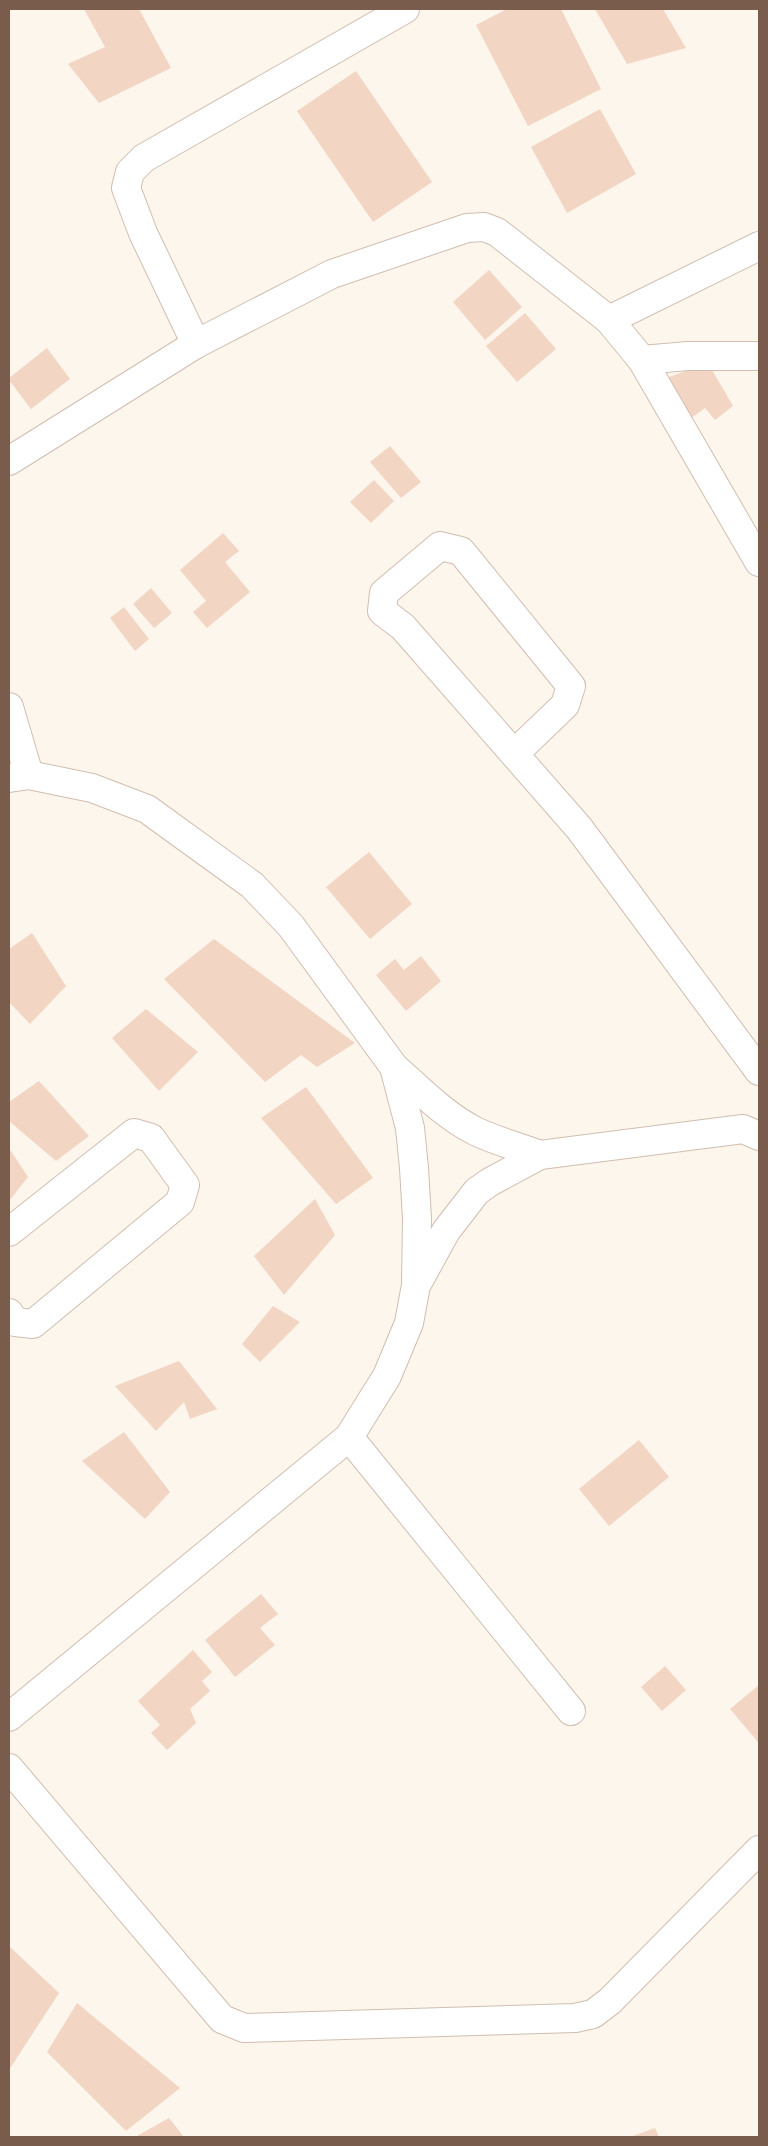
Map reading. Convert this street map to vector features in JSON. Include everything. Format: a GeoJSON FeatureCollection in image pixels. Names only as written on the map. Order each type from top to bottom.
{"type":"FeatureCollection","features":[{"type":"Feature","properties":{"kind":"street"},"geometry":{"type":"LineString","coordinates":[[196,344],[143,233],[126,188],[130,172],[144,158],[405,9]]}},
{"type":"Feature","properties":{"kind":"street"},"geometry":{"type":"LineString","coordinates":[[9,461],[196,344],[332,274],[467,228],[484,227],[496,232],[609,320],[642,360],[759,562]]}},
{"type":"Feature","properties":{"kind":"street"},"geometry":{"type":"LineString","coordinates":[[609,320],[759,246]]}},
{"type":"Feature","properties":{"kind":"street"},"geometry":{"type":"LineString","coordinates":[[642,360],[688,356],[759,356]]}},
{"type":"Feature","properties":{"kind":"street"},"geometry":{"type":"LineString","coordinates":[[514,754],[564,705],[571,686],[461,551],[440,546],[384,593],[382,611],[403,627],[514,754],[579,828],[759,1071]]}},
{"type":"Feature","properties":{"kind":"street"},"geometry":{"type":"LineString","coordinates":[[9,707],[19,776],[92,788],[148,809],[252,885],[291,926],[394,1067],[447,1113],[465,1125],[489,1137],[540,1155]]}},
{"type":"Feature","properties":{"kind":"street"},"geometry":{"type":"LineString","coordinates":[[9,1717],[349,1437],[387,1376],[409,1323],[416,1285],[417,1219],[410,1128],[394,1067]]}},
{"type":"Feature","properties":{"kind":"street"},"geometry":{"type":"LineString","coordinates":[[416,1285],[446,1231],[477,1191],[540,1155],[754,1127]]}},
{"type":"Feature","properties":{"kind":"street"},"geometry":{"type":"LineString","coordinates":[[9,1232],[134,1133],[150,1138],[185,1185],[180,1202],[34,1324],[16,1322],[9,1313]]}},
{"type":"Feature","properties":{"kind":"street"},"geometry":{"type":"LineString","coordinates":[[349,1437],[571,1711]]}},
{"type":"Feature","properties":{"kind":"street"},"geometry":{"type":"LineString","coordinates":[[9,1768],[222,2019],[244,2028],[575,2018],[593,2014],[610,2001],[759,1850]]}},
{"type":"Feature","properties":{"kind":"building"},"geometry":{"type":"Polygon","coordinates":[[[84,9],[139,9],[171,68],[99,103],[68,64],[105,47],[84,9]]]}},
{"type":"Feature","properties":{"kind":"building"},"geometry":{"type":"Polygon","coordinates":[[[507,9],[561,9],[601,89],[528,126],[476,25],[507,9]]]}},
{"type":"Feature","properties":{"kind":"building"},"geometry":{"type":"Polygon","coordinates":[[[595,9],[663,9],[686,48],[627,64],[595,9]]]}},
{"type":"Feature","properties":{"kind":"building"},"geometry":{"type":"Polygon","coordinates":[[[356,71],[432,182],[373,222],[297,111],[356,71]]]}},
{"type":"Feature","properties":{"kind":"building"},"geometry":{"type":"Polygon","coordinates":[[[600,109],[636,174],[567,213],[531,147],[600,109]]]}},
{"type":"Feature","properties":{"kind":"building"},"geometry":{"type":"Polygon","coordinates":[[[489,270],[522,307],[485,340],[453,302],[489,270]]]}},
{"type":"Feature","properties":{"kind":"building"},"geometry":{"type":"Polygon","coordinates":[[[525,313],[556,349],[517,382],[486,346],[525,313]]]}},
{"type":"Feature","properties":{"kind":"building"},"geometry":{"type":"Polygon","coordinates":[[[47,348],[70,379],[31,409],[9,378],[47,348]]]}},
{"type":"Feature","properties":{"kind":"building"},"geometry":{"type":"Polygon","coordinates":[[[708,363],[733,406],[715,420],[705,408],[683,424],[658,381],[708,363]]]}},
{"type":"Feature","properties":{"kind":"building"},"geometry":{"type":"Polygon","coordinates":[[[390,446],[421,482],[401,498],[370,462],[390,446]]]}},
{"type":"Feature","properties":{"kind":"building"},"geometry":{"type":"Polygon","coordinates":[[[374,480],[394,501],[371,523],[350,502],[374,480]]]}},
{"type":"Feature","properties":{"kind":"building"},"geometry":{"type":"Polygon","coordinates":[[[223,533],[239,551],[225,562],[250,592],[207,628],[193,612],[206,601],[180,570],[223,533]]]}},
{"type":"Feature","properties":{"kind":"building"},"geometry":{"type":"Polygon","coordinates":[[[151,588],[172,613],[154,628],[133,604],[151,588]]]}},
{"type":"Feature","properties":{"kind":"building"},"geometry":{"type":"Polygon","coordinates":[[[124,607],[149,639],[135,651],[110,618],[124,607]]]}},
{"type":"Feature","properties":{"kind":"building"},"geometry":{"type":"Polygon","coordinates":[[[369,852],[412,904],[370,939],[326,887],[369,852]]]}},
{"type":"Feature","properties":{"kind":"building"},"geometry":{"type":"Polygon","coordinates":[[[32,933],[66,986],[30,1024],[9,1002],[9,949],[32,933]]]}},
{"type":"Feature","properties":{"kind":"building"},"geometry":{"type":"Polygon","coordinates":[[[214,939],[355,1043],[317,1067],[301,1055],[265,1082],[164,979],[214,939]]]}},
{"type":"Feature","properties":{"kind":"building"},"geometry":{"type":"Polygon","coordinates":[[[421,956],[441,981],[406,1011],[376,975],[395,959],[404,970],[421,956]]]}},
{"type":"Feature","properties":{"kind":"building"},"geometry":{"type":"Polygon","coordinates":[[[146,1009],[198,1052],[159,1091],[112,1038],[146,1009]]]}},
{"type":"Feature","properties":{"kind":"building"},"geometry":{"type":"Polygon","coordinates":[[[39,1081],[89,1136],[56,1161],[9,1121],[9,1102],[39,1081]]]}},
{"type":"Feature","properties":{"kind":"building"},"geometry":{"type":"Polygon","coordinates":[[[306,1087],[373,1178],[336,1204],[261,1118],[306,1087]]]}},
{"type":"Feature","properties":{"kind":"building"},"geometry":{"type":"Polygon","coordinates":[[[9,1148],[28,1177],[9,1201],[9,1148]]]}},
{"type":"Feature","properties":{"kind":"building"},"geometry":{"type":"Polygon","coordinates":[[[315,1199],[335,1235],[284,1295],[254,1256],[315,1199]]]}},
{"type":"Feature","properties":{"kind":"building"},"geometry":{"type":"Polygon","coordinates":[[[273,1306],[300,1322],[260,1362],[242,1344],[273,1306]]]}},
{"type":"Feature","properties":{"kind":"building"},"geometry":{"type":"Polygon","coordinates":[[[179,1361],[217,1409],[190,1419],[184,1402],[156,1431],[115,1386],[179,1361]]]}},
{"type":"Feature","properties":{"kind":"building"},"geometry":{"type":"Polygon","coordinates":[[[124,1432],[170,1492],[145,1519],[82,1461],[124,1432]]]}},
{"type":"Feature","properties":{"kind":"building"},"geometry":{"type":"Polygon","coordinates":[[[639,1440],[669,1477],[609,1526],[579,1489],[639,1440]]]}},
{"type":"Feature","properties":{"kind":"building"},"geometry":{"type":"Polygon","coordinates":[[[261,1594],[278,1614],[260,1628],[275,1645],[235,1677],[205,1640],[261,1594]]]}},
{"type":"Feature","properties":{"kind":"building"},"geometry":{"type":"Polygon","coordinates":[[[193,1650],[212,1672],[202,1681],[210,1691],[190,1709],[196,1723],[167,1750],[151,1733],[160,1725],[138,1701],[193,1650]]]}},
{"type":"Feature","properties":{"kind":"building"},"geometry":{"type":"Polygon","coordinates":[[[665,1666],[686,1690],[662,1711],[641,1687],[665,1666]]]}},
{"type":"Feature","properties":{"kind":"building"},"geometry":{"type":"Polygon","coordinates":[[[759,1685],[759,1743],[730,1709],[759,1685]]]}},
{"type":"Feature","properties":{"kind":"building"},"geometry":{"type":"Polygon","coordinates":[[[9,1946],[59,1993],[9,2070],[9,1946]]]}},
{"type":"Feature","properties":{"kind":"building"},"geometry":{"type":"Polygon","coordinates":[[[77,2003],[180,2088],[126,2131],[47,2052],[77,2003]]]}},
{"type":"Feature","properties":{"kind":"building"},"geometry":{"type":"Polygon","coordinates":[[[169,2118],[184,2137],[135,2137],[169,2118]]]}},
{"type":"Feature","properties":{"kind":"building"},"geometry":{"type":"Polygon","coordinates":[[[655,2128],[659,2137],[630,2137],[655,2128]]]}}]}
